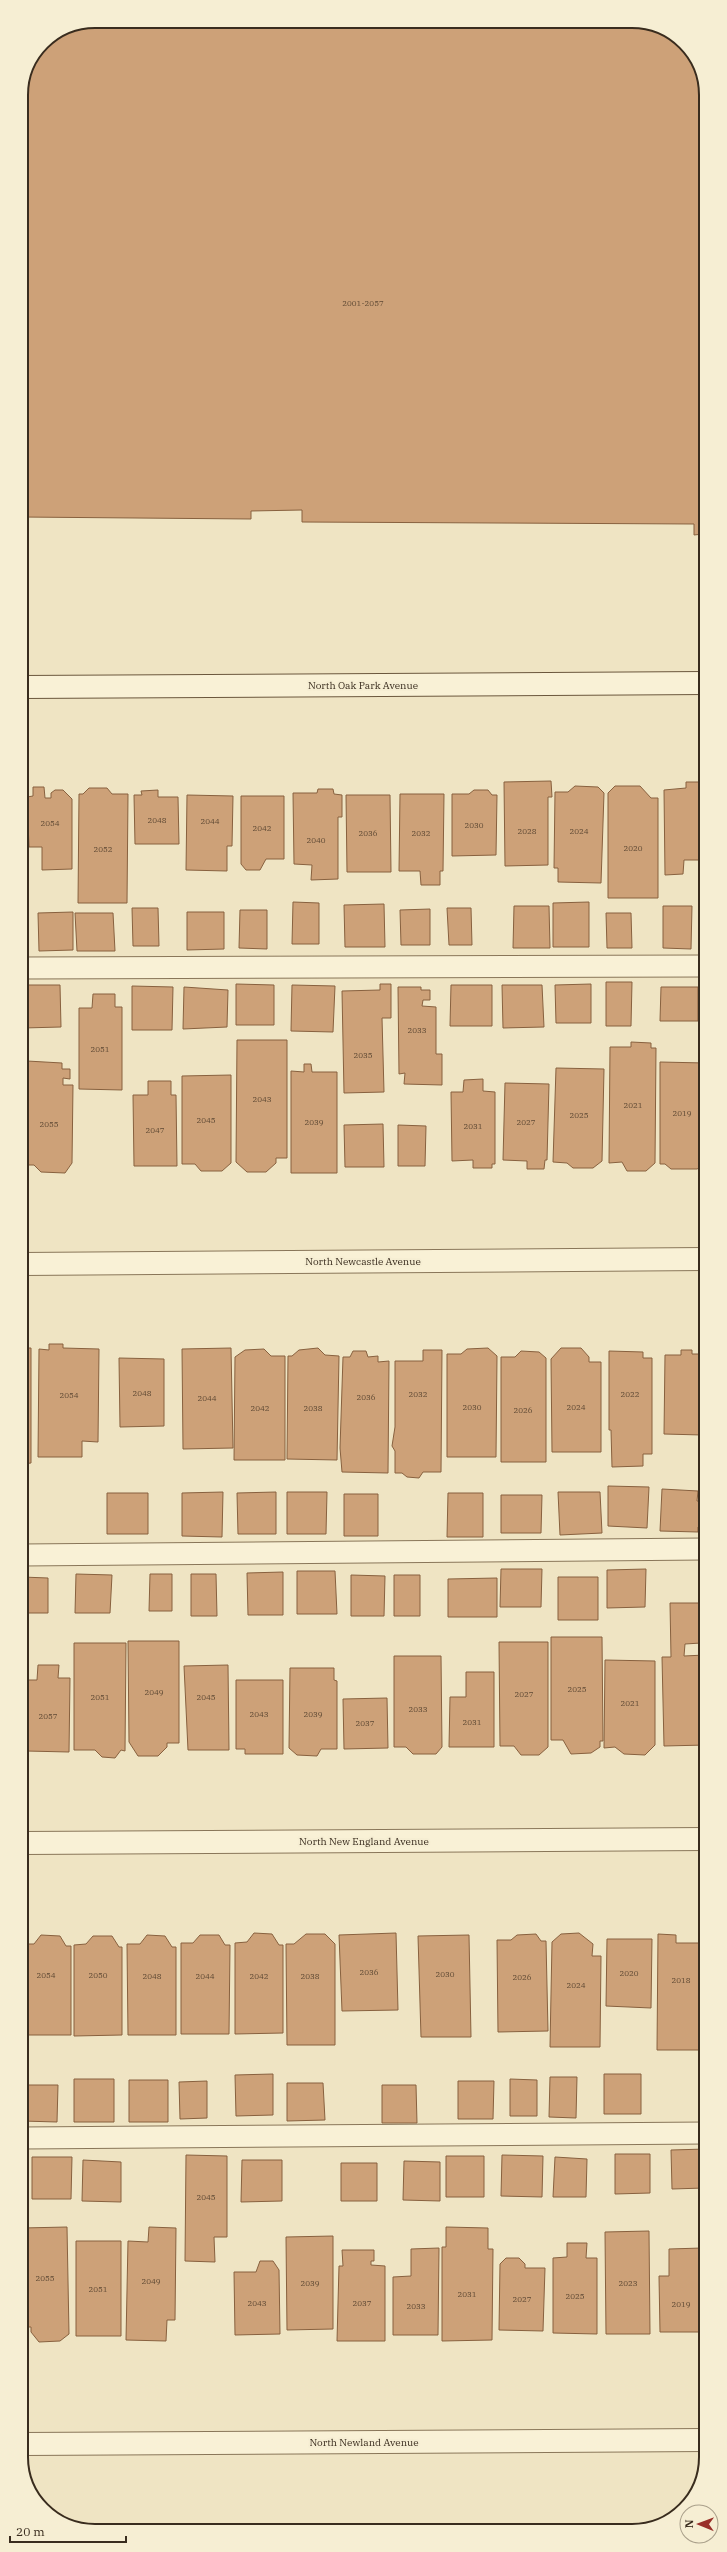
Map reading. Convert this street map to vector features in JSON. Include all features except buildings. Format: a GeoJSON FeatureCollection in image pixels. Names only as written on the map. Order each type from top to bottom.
{"type":"FeatureCollection","features":[{"type":"Feature","properties":{"kind":"street","name":"North Oak Park Avenue"},"geometry":{"type":"LineString","coordinates":[[28,687],[699,683]]}},
{"type":"Feature","properties":{"kind":"street","name":"North Newcastle Avenue"},"geometry":{"type":"LineString","coordinates":[[28,1264],[699,1259]]}},
{"type":"Feature","properties":{"kind":"street","name":"North New England Avenue"},"geometry":{"type":"LineString","coordinates":[[28,1843],[699,1839]]}},
{"type":"Feature","properties":{"kind":"street","name":"North Newland Avenue"},"geometry":{"type":"LineString","coordinates":[[28,2444],[699,2440]]}},
{"type":"Feature","properties":{"kind":"lane"},"geometry":{"type":"LineString","coordinates":[[28,968],[699,966]]}},
{"type":"Feature","properties":{"kind":"lane"},"geometry":{"type":"LineString","coordinates":[[28,1556],[699,1549]]}},
{"type":"Feature","properties":{"kind":"lane"},"geometry":{"type":"LineString","coordinates":[[28,2138],[699,2133]]}}]}
